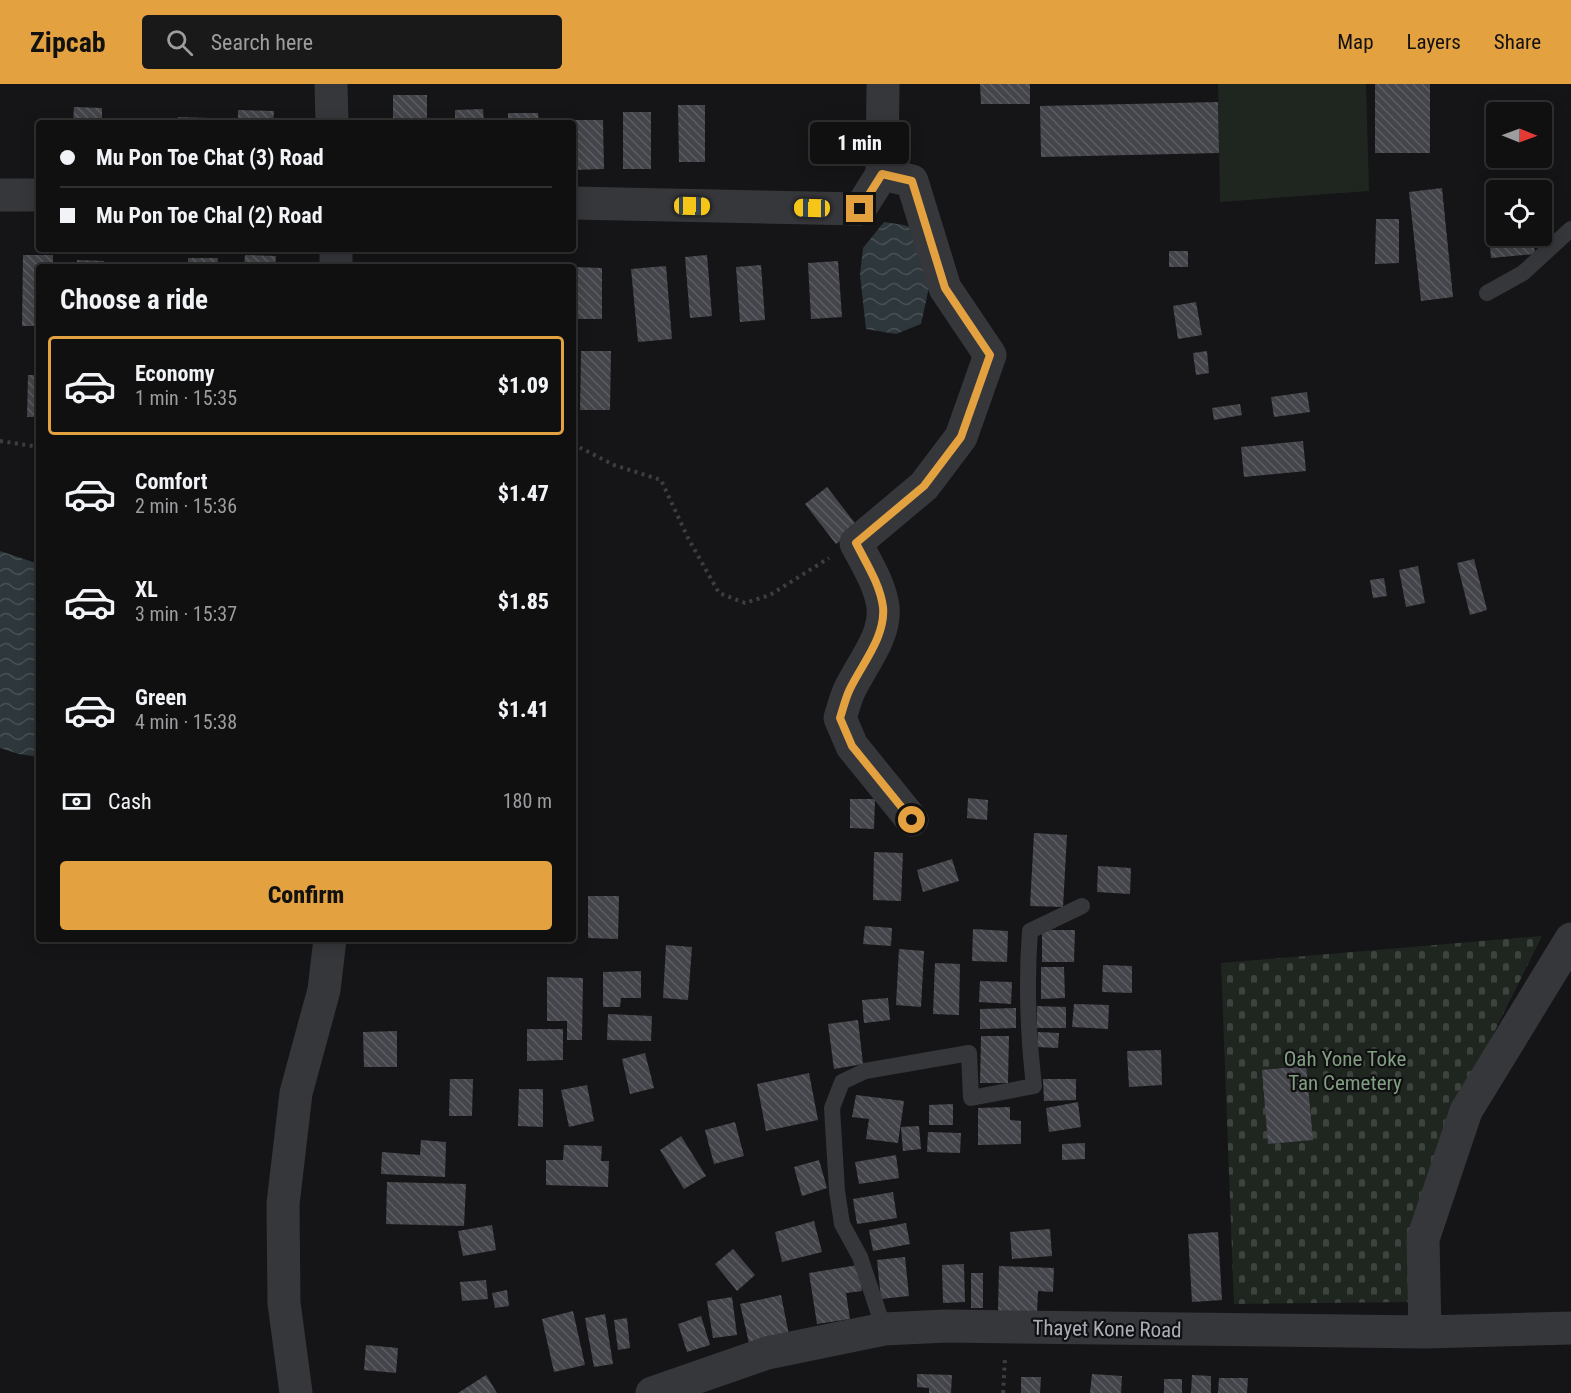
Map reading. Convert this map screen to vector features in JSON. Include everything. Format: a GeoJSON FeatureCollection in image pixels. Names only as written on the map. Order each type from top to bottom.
{"type":"FeatureCollection","features":[{"type":"Feature","properties":{"kind":"street"},"geometry":{"type":"LineString","coordinates":[[331,84],[332,120]]}},
{"type":"Feature","properties":{"kind":"street"},"geometry":{"type":"LineString","coordinates":[[576,203],[860,209],[882,174],[883,84]]}},
{"type":"Feature","properties":{"kind":"street"},"geometry":{"type":"LineString","coordinates":[[882,174],[912,181],[945,288],[990,355],[961,437],[924,486],[856,543],[879,590],[883,608],[882,626],[848,693],[840,718],[852,746],[912,820]]}},
{"type":"Feature","properties":{"kind":"street"},"geometry":{"type":"LineString","coordinates":[[0,195],[36,195]]}},
{"type":"Feature","properties":{"kind":"street"},"geometry":{"type":"LineString","coordinates":[[1425,1332],[1423,1239],[1466,1111],[1571,939]]}},
{"type":"Feature","properties":{"kind":"street"},"geometry":{"type":"LineString","coordinates":[[296,1393],[284,1303],[283,1204],[296,1094],[324,990],[330,942]]}},
{"type":"Feature","properties":{"kind":"street","name":"Thayet Kone Road"},"geometry":{"type":"LineString","coordinates":[[652,1393],[767,1353],[884,1329],[946,1326],[1425,1332],[1571,1328]]}},
{"type":"Feature","properties":{"kind":"lane"},"geometry":{"type":"LineString","coordinates":[[1487,293],[1523,273],[1571,229]]}},
{"type":"Feature","properties":{"kind":"lane"},"geometry":{"type":"LineString","coordinates":[[884,1329],[860,1257],[842,1224],[837,1191],[832,1108],[842,1082],[865,1071],[969,1053],[971,1098],[1034,1086],[1026,975],[1030,931],[1082,906]]}},
{"type":"Feature","properties":{"kind":"path"},"geometry":{"type":"LineString","coordinates":[[0,441],[36,447]]}},
{"type":"Feature","properties":{"kind":"path"},"geometry":{"type":"LineString","coordinates":[[576,446],[614,465],[661,480],[688,537],[719,593],[745,603],[770,596],[856,543]]}},
{"type":"Feature","properties":{"kind":"green space"},"geometry":{"type":"Polygon","coordinates":[[[1218,84],[1366,84],[1369,191],[1220,202],[1218,84]]]}},
{"type":"Feature","properties":{"kind":"green space","name":"Oah Yone Toke Tan Cemetery"},"geometry":{"type":"Polygon","coordinates":[[[1542,936],[1460,1101],[1414,1302],[1234,1304],[1221,963],[1542,936]]]}},
{"type":"Feature","properties":{"kind":"water"},"geometry":{"type":"Polygon","coordinates":[[[884,222],[904,225],[920,231],[931,278],[921,324],[896,334],[866,329],[860,275],[863,248],[884,222]]]}},
{"type":"Feature","properties":{"kind":"water"},"geometry":{"type":"Polygon","coordinates":[[[0,551],[36,563],[36,757],[0,748],[0,551]]]}},
{"type":"Feature","properties":{"kind":"building"},"geometry":{"type":"Polygon","coordinates":[[[980,84],[1030,84],[1030,104],[981,104],[980,84]]]}},
{"type":"Feature","properties":{"kind":"building"},"geometry":{"type":"Polygon","coordinates":[[[1375,84],[1430,84],[1430,153],[1375,153],[1375,84]]]}},
{"type":"Feature","properties":{"kind":"building"},"geometry":{"type":"Polygon","coordinates":[[[393,95],[427,95],[427,120],[393,120],[393,95]]]}},
{"type":"Feature","properties":{"kind":"building"},"geometry":{"type":"Polygon","coordinates":[[[1218,102],[1219,153],[1041,157],[1040,106],[1218,102]]]}},
{"type":"Feature","properties":{"kind":"building"},"geometry":{"type":"Polygon","coordinates":[[[678,105],[705,105],[705,162],[679,162],[678,105]]]}},
{"type":"Feature","properties":{"kind":"building"},"geometry":{"type":"Polygon","coordinates":[[[74,107],[102,108],[102,120],[73,120],[74,107]]]}},
{"type":"Feature","properties":{"kind":"building"},"geometry":{"type":"Polygon","coordinates":[[[483,109],[484,120],[455,120],[455,110],[483,109]]]}},
{"type":"Feature","properties":{"kind":"building"},"geometry":{"type":"Polygon","coordinates":[[[238,110],[274,111],[273,120],[238,120],[238,110]]]}},
{"type":"Feature","properties":{"kind":"building"},"geometry":{"type":"Polygon","coordinates":[[[623,112],[651,112],[651,169],[623,169],[623,112]]]}},
{"type":"Feature","properties":{"kind":"building"},"geometry":{"type":"Polygon","coordinates":[[[508,113],[538,113],[539,120],[508,120],[508,113]]]}},
{"type":"Feature","properties":{"kind":"building"},"geometry":{"type":"Polygon","coordinates":[[[178,117],[208,118],[208,120],[178,120],[178,117]]]}},
{"type":"Feature","properties":{"kind":"building"},"geometry":{"type":"Polygon","coordinates":[[[576,120],[603,120],[604,169],[576,170],[576,120]]]}},
{"type":"Feature","properties":{"kind":"building"},"geometry":{"type":"Polygon","coordinates":[[[1442,188],[1453,297],[1421,301],[1409,192],[1442,188]]]}},
{"type":"Feature","properties":{"kind":"building"},"geometry":{"type":"Polygon","coordinates":[[[1376,219],[1399,219],[1399,263],[1375,264],[1376,219]]]}},
{"type":"Feature","properties":{"kind":"building"},"geometry":{"type":"Polygon","coordinates":[[[1490,246],[1534,246],[1535,254],[1491,258],[1490,246]]]}},
{"type":"Feature","properties":{"kind":"building"},"geometry":{"type":"Polygon","coordinates":[[[1169,251],[1188,251],[1188,267],[1169,267],[1169,251]]]}},
{"type":"Feature","properties":{"kind":"building"},"geometry":{"type":"Polygon","coordinates":[[[23,255],[53,255],[53,264],[36,264],[36,326],[22,326],[23,255]]]}},
{"type":"Feature","properties":{"kind":"building"},"geometry":{"type":"Polygon","coordinates":[[[245,255],[276,256],[275,264],[244,264],[245,255]]]}},
{"type":"Feature","properties":{"kind":"building"},"geometry":{"type":"Polygon","coordinates":[[[707,255],[712,316],[690,318],[685,257],[707,255]]]}},
{"type":"Feature","properties":{"kind":"building"},"geometry":{"type":"Polygon","coordinates":[[[188,258],[218,258],[217,264],[188,264],[188,258]]]}},
{"type":"Feature","properties":{"kind":"building"},"geometry":{"type":"Polygon","coordinates":[[[77,260],[104,261],[104,264],[77,264],[77,260]]]}},
{"type":"Feature","properties":{"kind":"building"},"geometry":{"type":"Polygon","coordinates":[[[838,261],[842,317],[811,319],[808,263],[838,261]]]}},
{"type":"Feature","properties":{"kind":"building"},"geometry":{"type":"Polygon","coordinates":[[[761,265],[765,320],[740,322],[736,267],[761,265]]]}},
{"type":"Feature","properties":{"kind":"building"},"geometry":{"type":"Polygon","coordinates":[[[666,266],[672,339],[638,342],[631,269],[666,266]]]}},
{"type":"Feature","properties":{"kind":"building"},"geometry":{"type":"Polygon","coordinates":[[[576,267],[602,268],[602,319],[576,319],[576,267]]]}},
{"type":"Feature","properties":{"kind":"building"},"geometry":{"type":"Polygon","coordinates":[[[1196,302],[1202,335],[1178,339],[1173,306],[1196,302]]]}},
{"type":"Feature","properties":{"kind":"building"},"geometry":{"type":"Polygon","coordinates":[[[581,351],[611,351],[610,410],[580,410],[581,351]]]}},
{"type":"Feature","properties":{"kind":"building"},"geometry":{"type":"Polygon","coordinates":[[[1207,351],[1209,373],[1196,375],[1193,353],[1207,351]]]}},
{"type":"Feature","properties":{"kind":"building"},"geometry":{"type":"Polygon","coordinates":[[[28,375],[36,375],[36,417],[27,417],[28,375]]]}},
{"type":"Feature","properties":{"kind":"building"},"geometry":{"type":"Polygon","coordinates":[[[1307,392],[1310,412],[1274,417],[1271,397],[1307,392]]]}},
{"type":"Feature","properties":{"kind":"building"},"geometry":{"type":"Polygon","coordinates":[[[1240,404],[1242,415],[1214,420],[1212,408],[1240,404]]]}},
{"type":"Feature","properties":{"kind":"building"},"geometry":{"type":"Polygon","coordinates":[[[1303,441],[1306,471],[1244,477],[1241,447],[1303,441]]]}},
{"type":"Feature","properties":{"kind":"building"},"geometry":{"type":"Polygon","coordinates":[[[827,487],[858,527],[836,544],[805,504],[827,487]]]}},
{"type":"Feature","properties":{"kind":"building"},"geometry":{"type":"Polygon","coordinates":[[[1474,559],[1487,610],[1470,615],[1457,563],[1474,559]]]}},
{"type":"Feature","properties":{"kind":"building"},"geometry":{"type":"Polygon","coordinates":[[[1418,566],[1425,603],[1406,607],[1399,570],[1418,566]]]}},
{"type":"Feature","properties":{"kind":"building"},"geometry":{"type":"Polygon","coordinates":[[[1384,578],[1387,596],[1373,598],[1370,580],[1384,578]]]}},
{"type":"Feature","properties":{"kind":"building"},"geometry":{"type":"Polygon","coordinates":[[[968,798],[988,800],[987,820],[967,818],[968,798]]]}},
{"type":"Feature","properties":{"kind":"building"},"geometry":{"type":"Polygon","coordinates":[[[850,799],[875,799],[874,829],[850,828],[850,799]]]}},
{"type":"Feature","properties":{"kind":"building"},"geometry":{"type":"Polygon","coordinates":[[[1034,833],[1067,835],[1063,907],[1030,906],[1034,833]]]}},
{"type":"Feature","properties":{"kind":"building"},"geometry":{"type":"Polygon","coordinates":[[[874,852],[903,853],[901,901],[873,900],[874,852]]]}},
{"type":"Feature","properties":{"kind":"building"},"geometry":{"type":"Polygon","coordinates":[[[952,859],[959,881],[923,892],[917,870],[952,859]]]}},
{"type":"Feature","properties":{"kind":"building"},"geometry":{"type":"Polygon","coordinates":[[[1098,866],[1131,868],[1130,894],[1097,892],[1098,866]]]}},
{"type":"Feature","properties":{"kind":"building"},"geometry":{"type":"Polygon","coordinates":[[[588,896],[619,896],[618,939],[588,938],[588,896]]]}},
{"type":"Feature","properties":{"kind":"building"},"geometry":{"type":"Polygon","coordinates":[[[865,926],[892,928],[891,946],[863,944],[865,926]]]}},
{"type":"Feature","properties":{"kind":"building"},"geometry":{"type":"Polygon","coordinates":[[[973,929],[1008,931],[1007,962],[972,961],[973,929]]]}},
{"type":"Feature","properties":{"kind":"building"},"geometry":{"type":"Polygon","coordinates":[[[1042,930],[1075,930],[1074,962],[1042,962],[1042,930]]]}},
{"type":"Feature","properties":{"kind":"building"},"geometry":{"type":"Polygon","coordinates":[[[666,945],[692,947],[688,1000],[663,998],[666,945]]]}},
{"type":"Feature","properties":{"kind":"building"},"geometry":{"type":"Polygon","coordinates":[[[899,949],[924,951],[921,1007],[896,1005],[899,949]]]}},
{"type":"Feature","properties":{"kind":"building"},"geometry":{"type":"Polygon","coordinates":[[[935,963],[960,964],[959,1015],[933,1014],[935,963]]]}},
{"type":"Feature","properties":{"kind":"building"},"geometry":{"type":"Polygon","coordinates":[[[1103,965],[1132,966],[1132,993],[1102,992],[1103,965]]]}},
{"type":"Feature","properties":{"kind":"building"},"geometry":{"type":"Polygon","coordinates":[[[1041,967],[1064,967],[1065,998],[1041,999],[1041,967]]]}},
{"type":"Feature","properties":{"kind":"building"},"geometry":{"type":"Polygon","coordinates":[[[641,971],[641,998],[621,998],[620,1007],[603,1007],[603,972],[641,971]]]}},
{"type":"Feature","properties":{"kind":"building"},"geometry":{"type":"Polygon","coordinates":[[[547,977],[583,978],[582,1040],[567,1040],[567,1021],[547,1021],[547,977]]]}},
{"type":"Feature","properties":{"kind":"building"},"geometry":{"type":"Polygon","coordinates":[[[980,981],[1012,982],[1011,1004],[979,1002],[980,981]]]}},
{"type":"Feature","properties":{"kind":"building"},"geometry":{"type":"Polygon","coordinates":[[[888,998],[890,1020],[864,1023],[862,1000],[888,998]]]}},
{"type":"Feature","properties":{"kind":"building"},"geometry":{"type":"Polygon","coordinates":[[[1074,1004],[1109,1005],[1108,1029],[1072,1027],[1074,1004]]]}},
{"type":"Feature","properties":{"kind":"building"},"geometry":{"type":"Polygon","coordinates":[[[1037,1006],[1066,1007],[1066,1028],[1037,1028],[1037,1006]]]}},
{"type":"Feature","properties":{"kind":"building"},"geometry":{"type":"Polygon","coordinates":[[[1016,1008],[1016,1028],[980,1029],[980,1009],[1016,1008]]]}},
{"type":"Feature","properties":{"kind":"building"},"geometry":{"type":"Polygon","coordinates":[[[608,1014],[652,1016],[651,1041],[607,1040],[608,1014]]]}},
{"type":"Feature","properties":{"kind":"building"},"geometry":{"type":"Polygon","coordinates":[[[858,1020],[863,1064],[834,1069],[828,1024],[858,1020]]]}},
{"type":"Feature","properties":{"kind":"building"},"geometry":{"type":"Polygon","coordinates":[[[527,1029],[563,1029],[563,1060],[527,1061],[527,1029]]]}},
{"type":"Feature","properties":{"kind":"building"},"geometry":{"type":"Polygon","coordinates":[[[397,1031],[397,1067],[364,1067],[363,1032],[397,1031]]]}},
{"type":"Feature","properties":{"kind":"building"},"geometry":{"type":"Polygon","coordinates":[[[1038,1032],[1059,1033],[1058,1048],[1037,1047],[1038,1032]]]}},
{"type":"Feature","properties":{"kind":"building"},"geometry":{"type":"Polygon","coordinates":[[[981,1036],[1009,1036],[1008,1083],[980,1083],[981,1036]]]}},
{"type":"Feature","properties":{"kind":"building"},"geometry":{"type":"Polygon","coordinates":[[[1161,1050],[1162,1085],[1129,1087],[1127,1051],[1161,1050]]]}},
{"type":"Feature","properties":{"kind":"building"},"geometry":{"type":"Polygon","coordinates":[[[645,1053],[654,1088],[630,1094],[622,1059],[645,1053]]]}},
{"type":"Feature","properties":{"kind":"building"},"geometry":{"type":"Polygon","coordinates":[[[1306,1066],[1313,1140],[1268,1144],[1262,1070],[1306,1066]]]}},
{"type":"Feature","properties":{"kind":"building"},"geometry":{"type":"Polygon","coordinates":[[[809,1073],[818,1120],[766,1131],[757,1084],[809,1073]]]}},
{"type":"Feature","properties":{"kind":"building"},"geometry":{"type":"Polygon","coordinates":[[[450,1079],[473,1079],[472,1116],[449,1116],[450,1079]]]}},
{"type":"Feature","properties":{"kind":"building"},"geometry":{"type":"Polygon","coordinates":[[[1043,1079],[1076,1079],[1076,1100],[1044,1101],[1043,1079]]]}},
{"type":"Feature","properties":{"kind":"building"},"geometry":{"type":"Polygon","coordinates":[[[587,1085],[594,1121],[569,1127],[561,1090],[587,1085]]]}},
{"type":"Feature","properties":{"kind":"building"},"geometry":{"type":"Polygon","coordinates":[[[519,1089],[543,1089],[543,1127],[518,1126],[519,1089]]]}},
{"type":"Feature","properties":{"kind":"building"},"geometry":{"type":"Polygon","coordinates":[[[856,1095],[904,1101],[898,1143],[866,1139],[869,1119],[852,1117],[856,1095]]]}},
{"type":"Feature","properties":{"kind":"building"},"geometry":{"type":"Polygon","coordinates":[[[1078,1102],[1081,1127],[1049,1132],[1046,1108],[1078,1102]]]}},
{"type":"Feature","properties":{"kind":"building"},"geometry":{"type":"Polygon","coordinates":[[[953,1104],[953,1125],[929,1125],[929,1105],[953,1104]]]}},
{"type":"Feature","properties":{"kind":"building"},"geometry":{"type":"Polygon","coordinates":[[[1010,1107],[1010,1120],[1021,1121],[1021,1144],[978,1145],[978,1108],[1010,1107]]]}},
{"type":"Feature","properties":{"kind":"building"},"geometry":{"type":"Polygon","coordinates":[[[735,1122],[744,1156],[714,1164],[705,1130],[735,1122]]]}},
{"type":"Feature","properties":{"kind":"building"},"geometry":{"type":"Polygon","coordinates":[[[919,1126],[921,1149],[903,1151],[901,1127],[919,1126]]]}},
{"type":"Feature","properties":{"kind":"building"},"geometry":{"type":"Polygon","coordinates":[[[928,1132],[961,1133],[960,1153],[927,1152],[928,1132]]]}},
{"type":"Feature","properties":{"kind":"building"},"geometry":{"type":"Polygon","coordinates":[[[681,1136],[706,1176],[684,1189],[660,1150],[681,1136]]]}},
{"type":"Feature","properties":{"kind":"building"},"geometry":{"type":"Polygon","coordinates":[[[421,1140],[446,1142],[445,1177],[381,1174],[382,1152],[420,1155],[421,1140]]]}},
{"type":"Feature","properties":{"kind":"building"},"geometry":{"type":"Polygon","coordinates":[[[1085,1143],[1085,1159],[1062,1160],[1062,1144],[1085,1143]]]}},
{"type":"Feature","properties":{"kind":"building"},"geometry":{"type":"Polygon","coordinates":[[[564,1145],[602,1146],[601,1161],[609,1161],[608,1187],[546,1185],[546,1160],[563,1160],[564,1145]]]}},
{"type":"Feature","properties":{"kind":"building"},"geometry":{"type":"Polygon","coordinates":[[[896,1155],[899,1178],[859,1184],[855,1162],[896,1155]]]}},
{"type":"Feature","properties":{"kind":"building"},"geometry":{"type":"Polygon","coordinates":[[[819,1160],[827,1188],[802,1196],[794,1167],[819,1160]]]}},
{"type":"Feature","properties":{"kind":"building"},"geometry":{"type":"Polygon","coordinates":[[[387,1182],[466,1184],[464,1226],[386,1224],[387,1182]]]}},
{"type":"Feature","properties":{"kind":"building"},"geometry":{"type":"Polygon","coordinates":[[[893,1192],[897,1218],[857,1224],[853,1199],[893,1192]]]}},
{"type":"Feature","properties":{"kind":"building"},"geometry":{"type":"Polygon","coordinates":[[[814,1221],[822,1252],[782,1262],[775,1232],[814,1221]]]}},
{"type":"Feature","properties":{"kind":"building"},"geometry":{"type":"Polygon","coordinates":[[[906,1223],[910,1244],[873,1251],[869,1230],[906,1223]]]}},
{"type":"Feature","properties":{"kind":"building"},"geometry":{"type":"Polygon","coordinates":[[[492,1225],[496,1250],[463,1256],[458,1231],[492,1225]]]}},
{"type":"Feature","properties":{"kind":"building"},"geometry":{"type":"Polygon","coordinates":[[[1050,1229],[1052,1256],[1012,1259],[1010,1232],[1050,1229]]]}},
{"type":"Feature","properties":{"kind":"building"},"geometry":{"type":"Polygon","coordinates":[[[1218,1232],[1222,1300],[1192,1302],[1188,1234],[1218,1232]]]}},
{"type":"Feature","properties":{"kind":"building"},"geometry":{"type":"Polygon","coordinates":[[[733,1249],[755,1275],[737,1291],[715,1264],[733,1249]]]}},
{"type":"Feature","properties":{"kind":"building"},"geometry":{"type":"Polygon","coordinates":[[[905,1257],[909,1296],[881,1299],[877,1260],[905,1257]]]}},
{"type":"Feature","properties":{"kind":"building"},"geometry":{"type":"Polygon","coordinates":[[[964,1264],[965,1302],[943,1303],[942,1265],[964,1264]]]}},
{"type":"Feature","properties":{"kind":"building"},"geometry":{"type":"Polygon","coordinates":[[[858,1265],[862,1291],[846,1293],[850,1319],[817,1324],[809,1273],[858,1265]]]}},
{"type":"Feature","properties":{"kind":"building"},"geometry":{"type":"Polygon","coordinates":[[[999,1266],[1054,1268],[1053,1292],[1038,1291],[1037,1313],[998,1312],[999,1266]]]}},
{"type":"Feature","properties":{"kind":"building"},"geometry":{"type":"Polygon","coordinates":[[[971,1273],[983,1273],[983,1308],[971,1308],[971,1273]]]}},
{"type":"Feature","properties":{"kind":"building"},"geometry":{"type":"Polygon","coordinates":[[[486,1280],[488,1299],[462,1301],[460,1282],[486,1280]]]}},
{"type":"Feature","properties":{"kind":"building"},"geometry":{"type":"Polygon","coordinates":[[[507,1290],[509,1306],[495,1308],[492,1293],[507,1290]]]}},
{"type":"Feature","properties":{"kind":"building"},"geometry":{"type":"Polygon","coordinates":[[[781,1295],[789,1335],[749,1343],[740,1304],[781,1295]]]}},
{"type":"Feature","properties":{"kind":"building"},"geometry":{"type":"Polygon","coordinates":[[[732,1297],[737,1335],[713,1338],[707,1301],[732,1297]]]}},
{"type":"Feature","properties":{"kind":"building"},"geometry":{"type":"Polygon","coordinates":[[[573,1311],[585,1365],[554,1372],[542,1319],[573,1311]]]}},
{"type":"Feature","properties":{"kind":"building"},"geometry":{"type":"Polygon","coordinates":[[[605,1314],[613,1364],[594,1367],[585,1318],[605,1314]]]}},
{"type":"Feature","properties":{"kind":"building"},"geometry":{"type":"Polygon","coordinates":[[[701,1316],[710,1345],[687,1352],[678,1324],[701,1316]]]}},
{"type":"Feature","properties":{"kind":"building"},"geometry":{"type":"Polygon","coordinates":[[[627,1318],[630,1348],[618,1350],[614,1320],[627,1318]]]}},
{"type":"Feature","properties":{"kind":"building"},"geometry":{"type":"Polygon","coordinates":[[[366,1345],[398,1348],[396,1373],[364,1370],[366,1345]]]}},
{"type":"Feature","properties":{"kind":"building"},"geometry":{"type":"Polygon","coordinates":[[[917,1374],[952,1375],[951,1393],[929,1393],[929,1388],[917,1387],[917,1374]]]}},
{"type":"Feature","properties":{"kind":"building"},"geometry":{"type":"Polygon","coordinates":[[[1092,1374],[1122,1376],[1121,1393],[1090,1393],[1092,1374]]]}},
{"type":"Feature","properties":{"kind":"building"},"geometry":{"type":"Polygon","coordinates":[[[486,1375],[497,1393],[458,1393],[486,1375]]]}},
{"type":"Feature","properties":{"kind":"building"},"geometry":{"type":"Polygon","coordinates":[[[1192,1375],[1211,1376],[1211,1393],[1191,1393],[1192,1375]]]}},
{"type":"Feature","properties":{"kind":"building"},"geometry":{"type":"Polygon","coordinates":[[[1021,1377],[1041,1377],[1040,1393],[1021,1393],[1021,1377]]]}},
{"type":"Feature","properties":{"kind":"building"},"geometry":{"type":"Polygon","coordinates":[[[1219,1378],[1248,1378],[1247,1393],[1218,1393],[1219,1378]]]}},
{"type":"Feature","properties":{"kind":"building"},"geometry":{"type":"Polygon","coordinates":[[[1164,1379],[1182,1379],[1182,1393],[1164,1393],[1164,1379]]]}},
{"type":"Feature","properties":{"kind":"route"},"geometry":{"type":"LineString","coordinates":[[860,209],[882,174],[912,181],[945,288],[990,355],[961,437],[924,486],[856,543],[879,590],[883,608],[882,626],[848,693],[840,718],[852,746],[912,820]]}}]}
